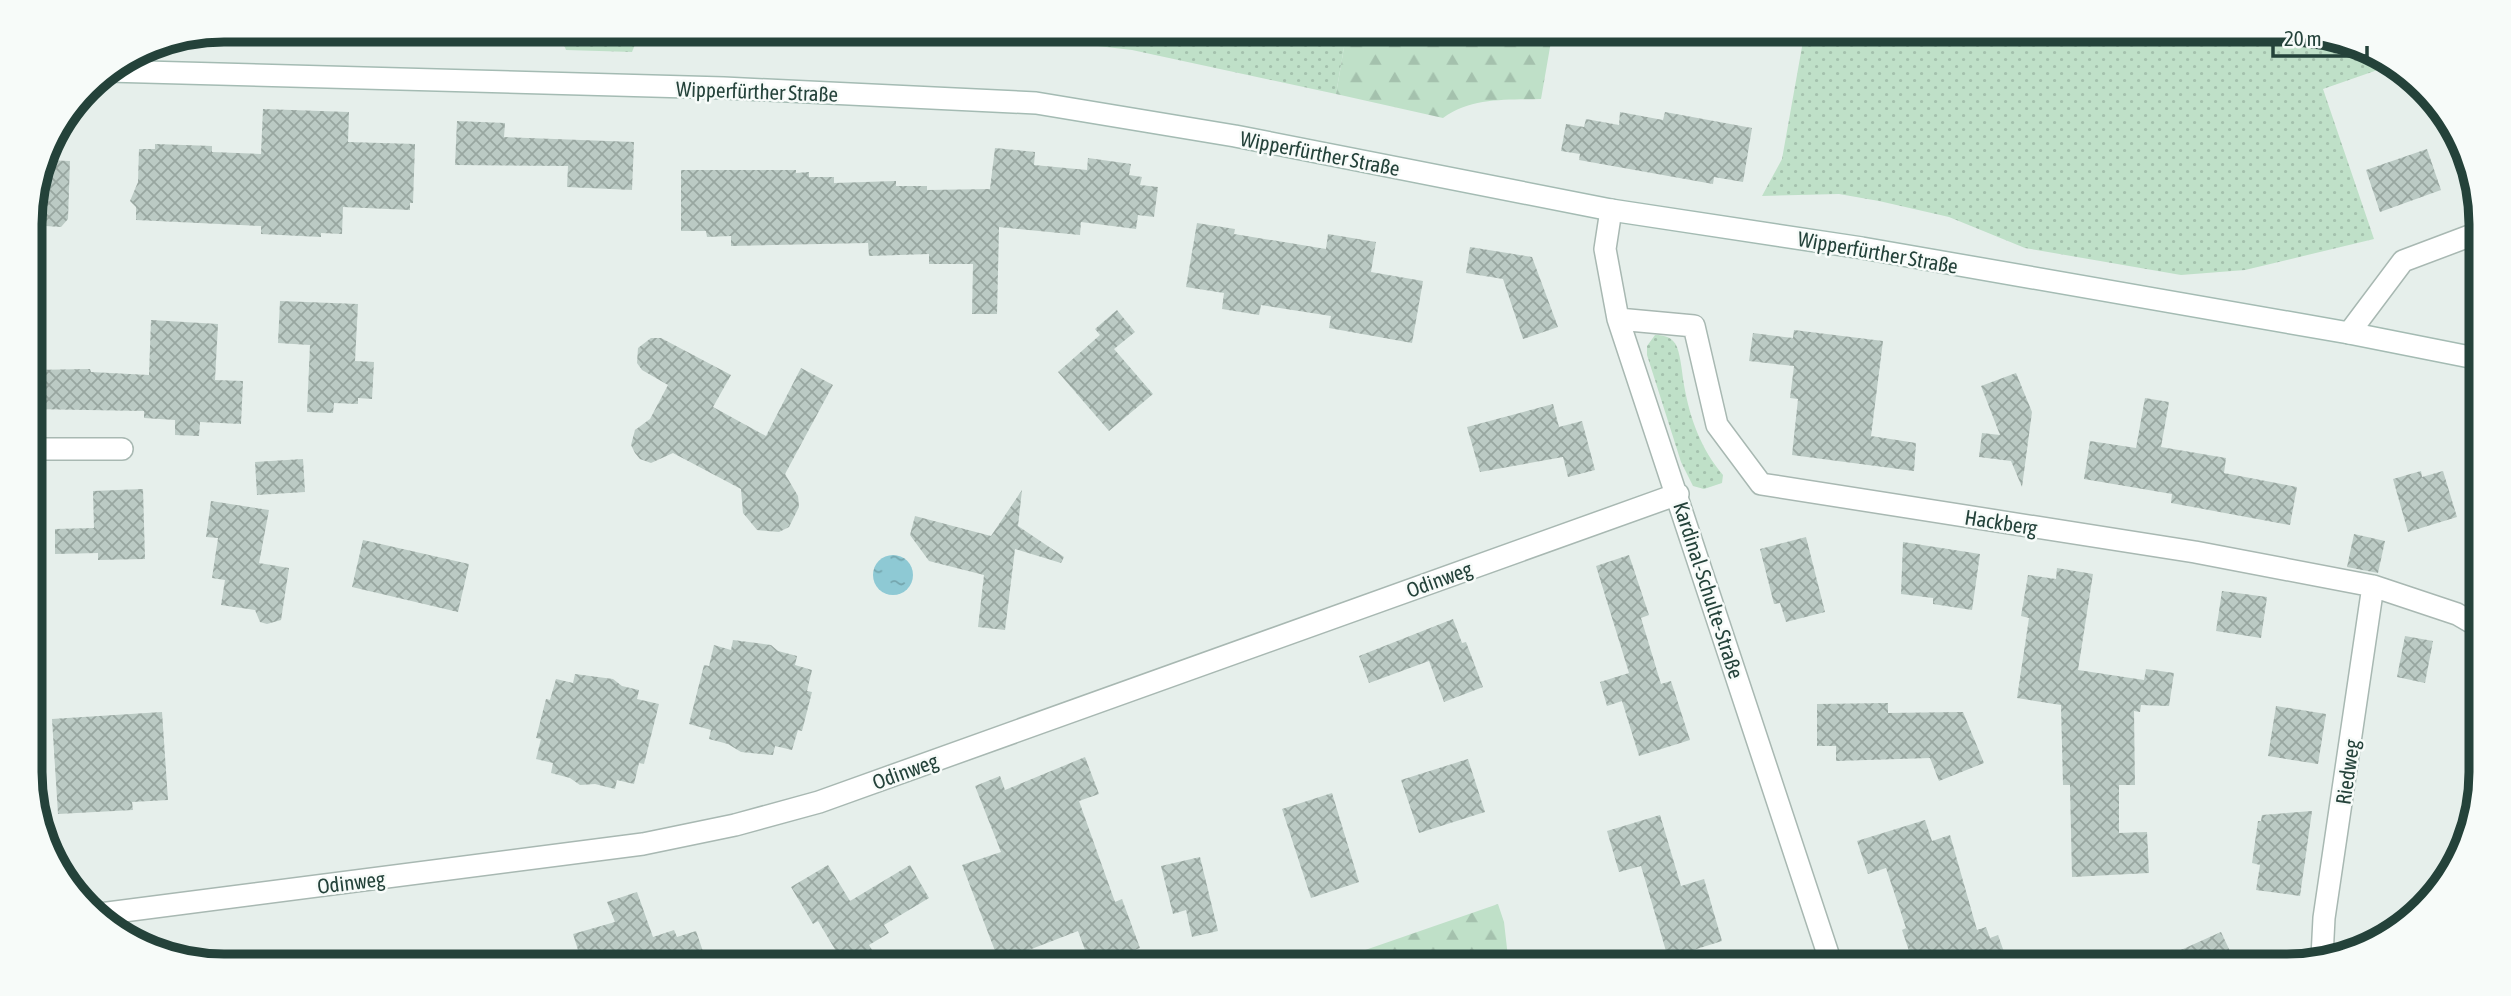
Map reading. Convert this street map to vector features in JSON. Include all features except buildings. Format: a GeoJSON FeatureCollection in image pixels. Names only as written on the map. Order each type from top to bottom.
{"type":"FeatureCollection","features":[{"type":"Feature","properties":{"kind":"street","name":"Wipperfürther Straße"},"geometry":{"type":"LineString","coordinates":[[125,71],[724,88],[1036,103],[1235,136],[1611,210],[1848,246],[2349,333],[2469,357]]}},
{"type":"Feature","properties":{"kind":"street","name":"Kardinal-Schulte-Straße"},"geometry":{"type":"LineString","coordinates":[[1611,210],[1605,249],[1618,319],[1828,954]]}},
{"type":"Feature","properties":{"kind":"street"},"geometry":{"type":"LineString","coordinates":[[2349,333],[2403,261],[2469,236]]}},
{"type":"Feature","properties":{"kind":"street","name":"Hackberg"},"geometry":{"type":"LineString","coordinates":[[1618,319],[1694,326],[1717,425],[1761,484],[2195,552],[2373,586],[2457,614],[2469,621]]}},
{"type":"Feature","properties":{"kind":"street"},"geometry":{"type":"LineString","coordinates":[[42,449],[122,449]]}},
{"type":"Feature","properties":{"kind":"street","name":"Odinweg"},"geometry":{"type":"LineString","coordinates":[[109,913],[560,856],[734,825],[819,802],[1678,494]]}},
{"type":"Feature","properties":{"kind":"street","name":"Riedweg"},"geometry":{"type":"LineString","coordinates":[[2322,950],[2324,918],[2373,586]]}},
{"type":"Feature","properties":{"kind":"green space"},"geometry":{"type":"Polygon","coordinates":[[[563,42],[636,42],[632,52],[566,50],[563,42]]]}},
{"type":"Feature","properties":{"kind":"green space"},"geometry":{"type":"Polygon","coordinates":[[[1064,42],[1345,42],[1336,94],[1132,50],[1064,42]]]}},
{"type":"Feature","properties":{"kind":"green space"},"geometry":{"type":"Polygon","coordinates":[[[1345,42],[1551,42],[1541,99],[1478,103],[1454,111],[1443,118],[1336,94],[1345,42]]]}},
{"type":"Feature","properties":{"kind":"green space"},"geometry":{"type":"Polygon","coordinates":[[[1803,42],[2287,42],[2334,48],[2381,69],[2323,89],[2374,239],[2245,270],[2181,275],[2025,248],[1949,217],[1879,201],[1839,194],[1762,196],[1782,159],[1803,42]]]}},
{"type":"Feature","properties":{"kind":"green space"},"geometry":{"type":"Polygon","coordinates":[[[1655,335],[1668,337],[1677,347],[1693,422],[1708,455],[1723,475],[1722,483],[1704,489],[1693,486],[1681,462],[1647,355],[1647,346],[1655,335]]]}},
{"type":"Feature","properties":{"kind":"green space"},"geometry":{"type":"Polygon","coordinates":[[[1498,904],[1504,922],[1508,954],[1354,954],[1498,904]]]}},
{"type":"Feature","properties":{"kind":"water"},"geometry":{"type":"Polygon","coordinates":[[[893,555],[901,556],[907,561],[912,567],[912,583],[907,589],[901,594],[893,595],[885,594],[879,589],[874,583],[873,575],[874,567],[879,561],[885,556],[893,555]]]}}]}
